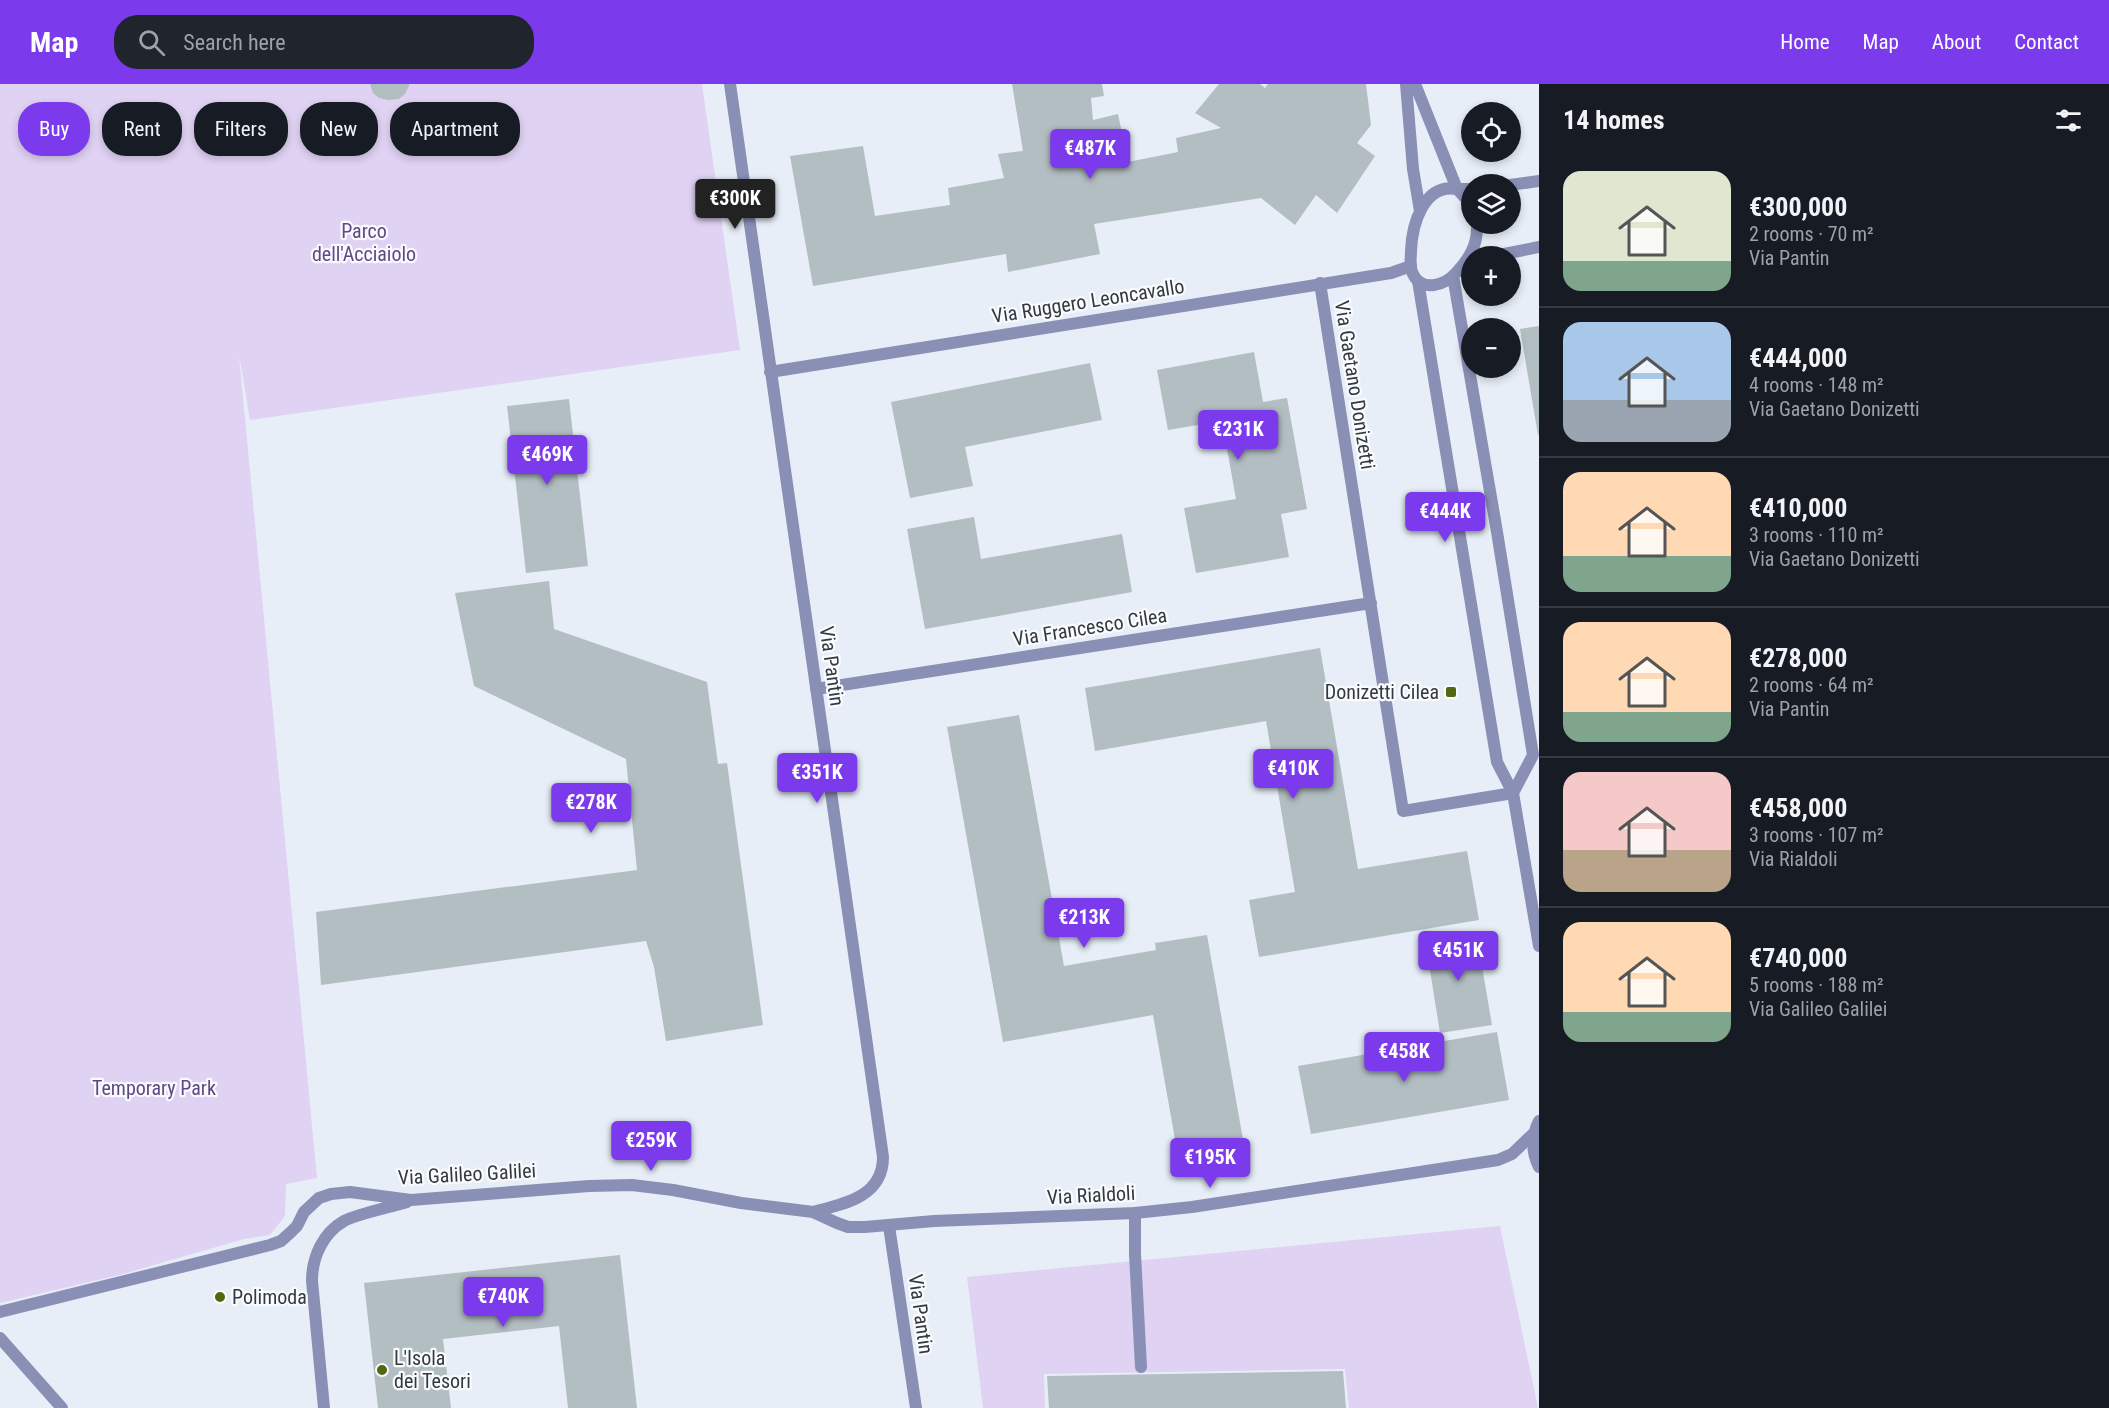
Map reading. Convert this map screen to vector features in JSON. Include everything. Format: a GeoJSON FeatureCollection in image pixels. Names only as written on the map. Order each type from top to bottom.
{"type":"FeatureCollection","features":[{"type":"Feature","properties":{"kind":"street","name":"Via Pantin"},"geometry":{"type":"LineString","coordinates":[[730,84],[883,1165],[877,1181],[856,1199],[813,1212]]}},
{"type":"Feature","properties":{"kind":"street"},"geometry":{"type":"LineString","coordinates":[[1406,84],[1413,169],[1420,211]]}},
{"type":"Feature","properties":{"kind":"street"},"geometry":{"type":"LineString","coordinates":[[1415,84],[1457,189],[1461,193]]}},
{"type":"Feature","properties":{"kind":"street"},"geometry":{"type":"LineString","coordinates":[[1521,183],[1539,181]]}},
{"type":"Feature","properties":{"kind":"street"},"geometry":{"type":"LineString","coordinates":[[1461,189],[1448,188],[1434,193],[1420,211],[1411,243],[1411,266],[1413,275],[1418,281],[1428,285],[1438,285],[1461,269]]}},
{"type":"Feature","properties":{"kind":"street"},"geometry":{"type":"LineString","coordinates":[[1521,251],[1539,248]]}},
{"type":"Feature","properties":{"kind":"street","name":"Via Ruggero Leoncavallo"},"geometry":{"type":"LineString","coordinates":[[770,372],[1391,273],[1411,266]]}},
{"type":"Feature","properties":{"kind":"street"},"geometry":{"type":"LineString","coordinates":[[1453,276],[1533,755],[1513,793]]}},
{"type":"Feature","properties":{"kind":"street"},"geometry":{"type":"LineString","coordinates":[[1418,281],[1497,762],[1513,793],[1539,946]]}},
{"type":"Feature","properties":{"kind":"street","name":"Via Gaetano Donizetti"},"geometry":{"type":"LineString","coordinates":[[1320,283],[1403,811],[1513,793]]}},
{"type":"Feature","properties":{"kind":"street","name":"Via Francesco Cilea"},"geometry":{"type":"LineString","coordinates":[[816,689],[1371,603]]}},
{"type":"Feature","properties":{"kind":"street","name":"Via Rialdoli"},"geometry":{"type":"LineString","coordinates":[[1539,1121],[1534,1133],[1533,1151],[1539,1167]]}},
{"type":"Feature","properties":{"kind":"street","name":"Via Rialdoli"},"geometry":{"type":"LineString","coordinates":[[889,1226],[934,1221],[1135,1213],[1204,1205],[1497,1160],[1512,1154],[1534,1133]]}},
{"type":"Feature","properties":{"kind":"street","name":"Via Galileo Galilei"},"geometry":{"type":"LineString","coordinates":[[0,1312],[270,1245],[281,1241],[291,1232],[311,1204],[325,1196],[350,1192],[411,1200],[589,1186],[632,1185],[813,1212],[848,1227],[889,1226]]}},
{"type":"Feature","properties":{"kind":"street"},"geometry":{"type":"LineString","coordinates":[[324,1408],[312,1281],[312,1270],[317,1252],[327,1236],[344,1221],[411,1200]]}},
{"type":"Feature","properties":{"kind":"street"},"geometry":{"type":"LineString","coordinates":[[1135,1213],[1141,1367]]}},
{"type":"Feature","properties":{"kind":"street","name":"Via Pantin"},"geometry":{"type":"LineString","coordinates":[[889,1226],[916,1408]]}},
{"type":"Feature","properties":{"kind":"street"},"geometry":{"type":"LineString","coordinates":[[0,1338],[62,1408]]}},
{"type":"Feature","properties":{"kind":"green space"},"geometry":{"type":"Polygon","coordinates":[[[0,84],[702,84],[740,350],[250,420],[239,355],[317,1178],[286,1184],[285,1216],[270,1235],[244,1239],[123,1274],[0,1303],[0,84]]]}},
{"type":"Feature","properties":{"kind":"green space"},"geometry":{"type":"Polygon","coordinates":[[[1500,1226],[1538,1408],[1349,1408],[1345,1369],[1044,1374],[1045,1408],[983,1408],[967,1277],[1500,1226]]]}},
{"type":"Feature","properties":{"kind":"building"},"geometry":{"type":"Polygon","coordinates":[[[370,84],[409,84],[409,86],[399,99],[388,100],[379,98],[373,93],[370,84]]]}},
{"type":"Feature","properties":{"kind":"building"},"geometry":{"type":"Polygon","coordinates":[[[1012,84],[1102,84],[1104,96],[1091,98],[1093,120],[1118,114],[1128,162],[1178,152],[1176,138],[1221,128],[1195,113],[1219,84],[1260,84],[1265,88],[1268,84],[1366,84],[1371,125],[1357,143],[1375,156],[1337,213],[1316,195],[1295,225],[1261,198],[1094,224],[1100,254],[1008,272],[1006,254],[813,286],[790,156],[863,146],[875,216],[950,205],[948,188],[1004,178],[998,154],[1023,151],[1012,84]]]}},
{"type":"Feature","properties":{"kind":"building"},"geometry":{"type":"Polygon","coordinates":[[[1539,326],[1538,435],[1521,335],[1521,329],[1539,326]]]}},
{"type":"Feature","properties":{"kind":"building"},"geometry":{"type":"Polygon","coordinates":[[[1254,352],[1263,402],[1287,398],[1307,509],[1281,514],[1289,557],[1196,573],[1184,508],[1236,499],[1222,421],[1168,430],[1157,370],[1254,352]]]}},
{"type":"Feature","properties":{"kind":"building"},"geometry":{"type":"Polygon","coordinates":[[[1090,363],[1102,420],[965,447],[973,486],[910,498],[891,402],[1090,363]]]}},
{"type":"Feature","properties":{"kind":"building"},"geometry":{"type":"Polygon","coordinates":[[[569,399],[588,566],[526,573],[507,406],[569,399]]]}},
{"type":"Feature","properties":{"kind":"building"},"geometry":{"type":"Polygon","coordinates":[[[974,517],[981,559],[1122,534],[1132,592],[925,629],[907,529],[974,517]]]}},
{"type":"Feature","properties":{"kind":"building"},"geometry":{"type":"Polygon","coordinates":[[[549,581],[554,629],[707,682],[718,764],[727,763],[763,1025],[666,1041],[654,967],[646,941],[321,985],[316,912],[637,870],[626,759],[474,686],[455,593],[549,581]]]}},
{"type":"Feature","properties":{"kind":"building"},"geometry":{"type":"Polygon","coordinates":[[[1320,648],[1358,869],[1467,851],[1479,920],[1259,957],[1249,900],[1295,892],[1266,721],[1095,751],[1085,688],[1320,648]]]}},
{"type":"Feature","properties":{"kind":"building"},"geometry":{"type":"Polygon","coordinates":[[[1019,715],[1064,966],[1156,950],[1155,943],[1207,935],[1245,1151],[1179,1162],[1153,1015],[1003,1042],[947,727],[1019,715]]]}},
{"type":"Feature","properties":{"kind":"building"},"geometry":{"type":"Polygon","coordinates":[[[1476,931],[1492,1025],[1440,1033],[1425,939],[1476,931]]]}},
{"type":"Feature","properties":{"kind":"building"},"geometry":{"type":"Polygon","coordinates":[[[1497,1032],[1509,1100],[1311,1134],[1298,1066],[1497,1032]]]}},
{"type":"Feature","properties":{"kind":"building"},"geometry":{"type":"Polygon","coordinates":[[[620,1255],[637,1408],[568,1408],[559,1326],[443,1339],[451,1408],[378,1408],[364,1283],[620,1255]]]}},
{"type":"Feature","properties":{"kind":"building"},"geometry":{"type":"Polygon","coordinates":[[[1343,1371],[1346,1408],[1049,1408],[1047,1376],[1343,1371]]]}},
{"type":"Feature","properties":{"kind":"place","name":"Donizetti Cilea"},"geometry":{"type":"Point","coordinates":[1451,692]}},
{"type":"Feature","properties":{"kind":"place","name":"Polimoda"},"geometry":{"type":"Point","coordinates":[220,1297]}},
{"type":"Feature","properties":{"kind":"place","name":"L'Isola dei Tesori"},"geometry":{"type":"Point","coordinates":[382,1370]}},
{"type":"Feature","properties":{"kind":"park label","name":"Parco dell'Acciaiolo"},"geometry":{"type":"Point","coordinates":[364,242]}},
{"type":"Feature","properties":{"kind":"park label","name":"Temporary Park"},"geometry":{"type":"Point","coordinates":[154,1088]}}]}
